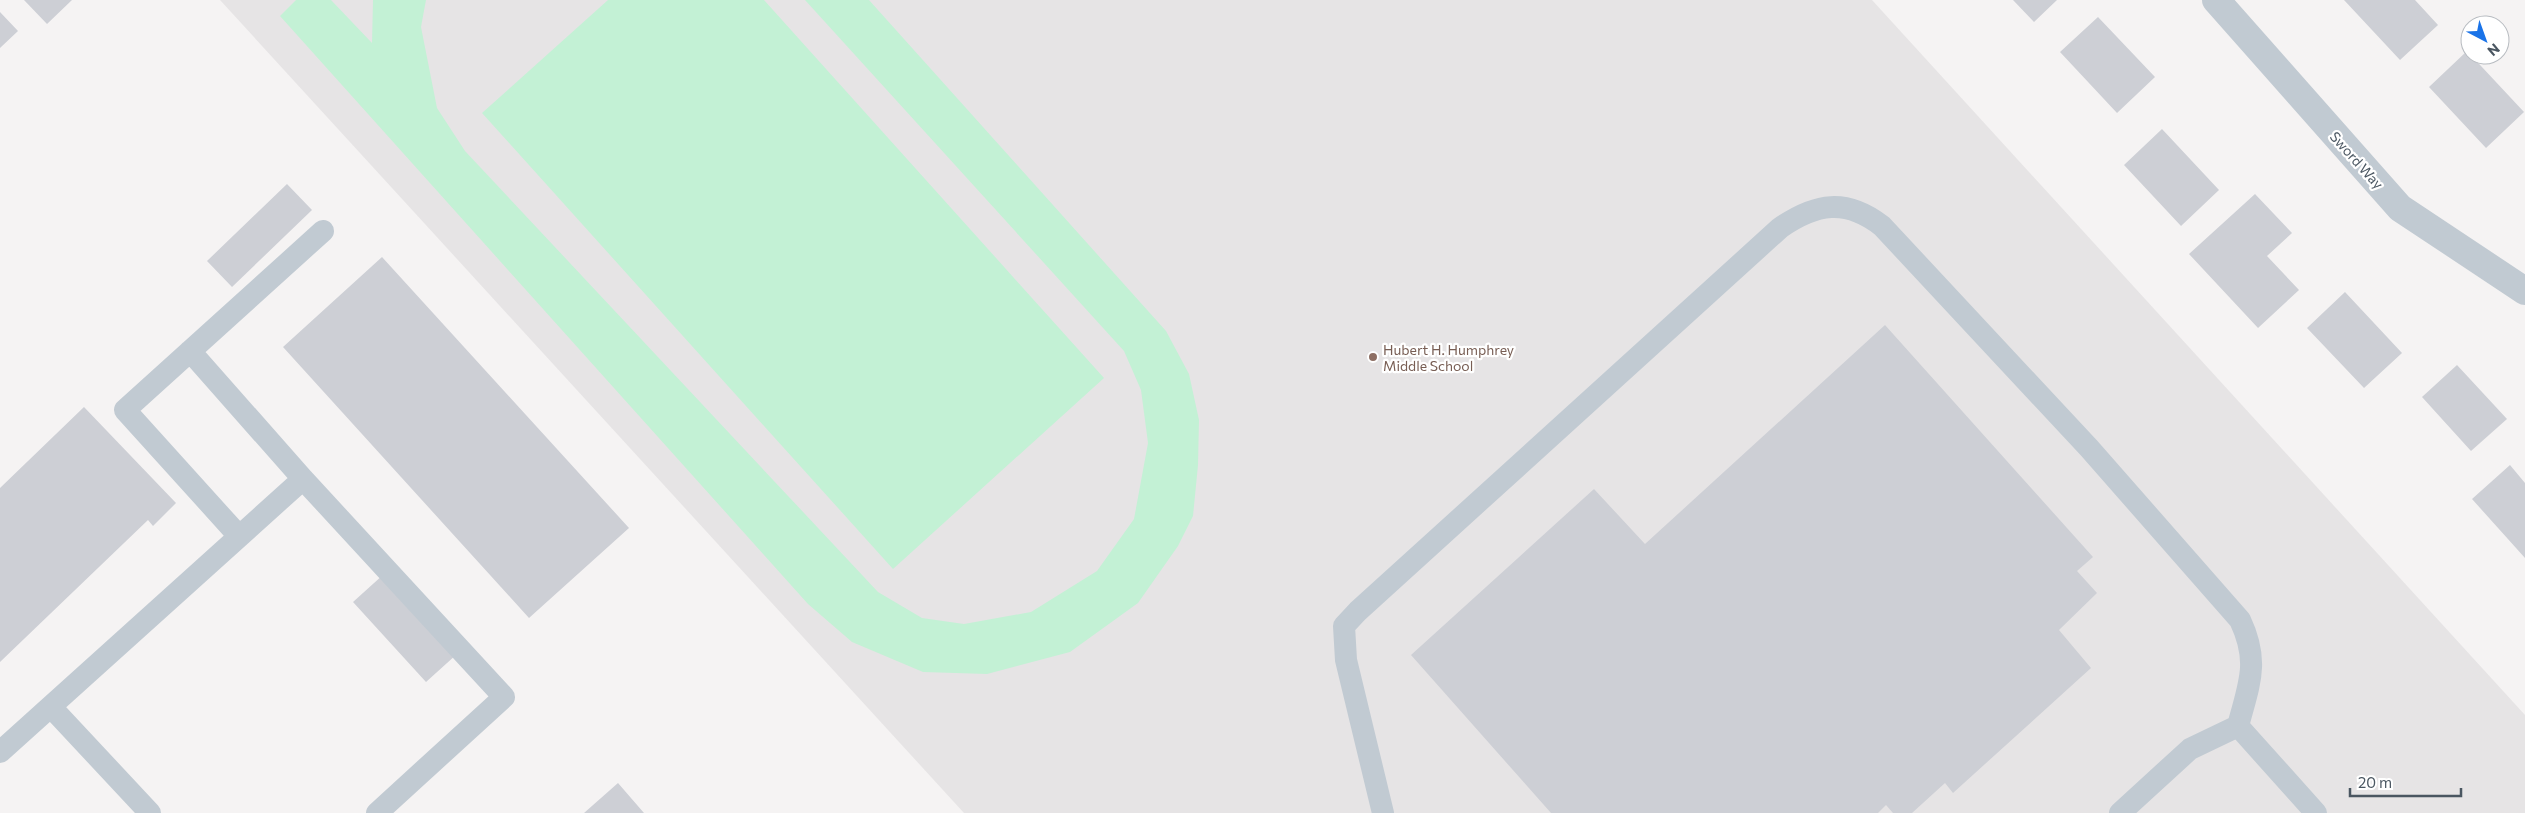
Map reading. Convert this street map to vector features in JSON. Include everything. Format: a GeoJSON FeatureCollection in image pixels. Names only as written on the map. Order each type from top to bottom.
{"type":"FeatureCollection","features":[{"type":"Feature","properties":{"kind":"street","name":"Sword Way"},"geometry":{"type":"LineString","coordinates":[[2216,0],[2400,208],[2525,291]]}},
{"type":"Feature","properties":{"kind":"lane"},"geometry":{"type":"LineString","coordinates":[[1383,813],[1346,660],[1344,626],[1380,591],[1780,228],[1798,216],[1816,208],[1830,206],[1860,212],[1882,226],[2089,448],[2229,605],[2240,620],[2249,638],[2252,655],[2251,675],[2238,726]]}},
{"type":"Feature","properties":{"kind":"lane"},"geometry":{"type":"LineString","coordinates":[[238,536],[125,410],[323,231]]}},
{"type":"Feature","properties":{"kind":"lane"},"geometry":{"type":"LineString","coordinates":[[190,351],[303,478],[504,697],[377,813]]}},
{"type":"Feature","properties":{"kind":"lane"},"geometry":{"type":"LineString","coordinates":[[0,752],[303,478]]}},
{"type":"Feature","properties":{"kind":"lane"},"geometry":{"type":"LineString","coordinates":[[51,706],[150,813]]}},
{"type":"Feature","properties":{"kind":"lane"},"geometry":{"type":"LineString","coordinates":[[2120,813],[2190,749],[2238,726]]}},
{"type":"Feature","properties":{"kind":"lane"},"geometry":{"type":"LineString","coordinates":[[2238,726],[2316,813]]}},
{"type":"Feature","properties":{"kind":"shaded area","name":"Hubert H. Humphrey Middle School"},"geometry":{"type":"Polygon","coordinates":[[[220,0],[1872,0],[2525,715],[2525,813],[964,813],[220,0]]]}},
{"type":"Feature","properties":{"kind":"green space"},"geometry":{"type":"Polygon","coordinates":[[[296,0],[331,0],[372,43],[373,0],[426,0],[421,27],[437,108],[465,151],[878,592],[922,618],[964,624],[1031,612],[1097,571],[1134,519],[1148,443],[1141,390],[1124,351],[805,0],[869,0],[1166,331],[1189,374],[1199,420],[1198,465],[1193,516],[1178,546],[1138,603],[1070,652],[987,674],[923,672],[852,642],[808,604],[280,16],[296,0]]]}},
{"type":"Feature","properties":{"kind":"green space"},"geometry":{"type":"Polygon","coordinates":[[[608,0],[764,0],[1104,378],[893,569],[482,113],[608,0]]]}},
{"type":"Feature","properties":{"kind":"building"},"geometry":{"type":"Polygon","coordinates":[[[24,0],[72,0],[47,24],[24,0]]]}},
{"type":"Feature","properties":{"kind":"building"},"geometry":{"type":"Polygon","coordinates":[[[2013,0],[2057,0],[2034,22],[2013,0]]]}},
{"type":"Feature","properties":{"kind":"building"},"geometry":{"type":"Polygon","coordinates":[[[2344,0],[2415,0],[2438,25],[2400,60],[2344,0]]]}},
{"type":"Feature","properties":{"kind":"building"},"geometry":{"type":"Polygon","coordinates":[[[0,12],[18,31],[0,48],[0,12]]]}},
{"type":"Feature","properties":{"kind":"building"},"geometry":{"type":"Polygon","coordinates":[[[2098,17],[2155,77],[2117,113],[2060,52],[2098,17]]]}},
{"type":"Feature","properties":{"kind":"building"},"geometry":{"type":"Polygon","coordinates":[[[2460,58],[2460,65],[2480,65],[2524,112],[2486,148],[2429,87],[2460,58]]]}},
{"type":"Feature","properties":{"kind":"building"},"geometry":{"type":"Polygon","coordinates":[[[2162,129],[2219,190],[2181,226],[2124,165],[2162,129]]]}},
{"type":"Feature","properties":{"kind":"building"},"geometry":{"type":"Polygon","coordinates":[[[287,184],[312,210],[232,287],[207,261],[287,184]]]}},
{"type":"Feature","properties":{"kind":"building"},"geometry":{"type":"Polygon","coordinates":[[[2255,194],[2292,233],[2267,256],[2299,290],[2258,328],[2189,254],[2255,194]]]}},
{"type":"Feature","properties":{"kind":"building"},"geometry":{"type":"Polygon","coordinates":[[[382,257],[629,528],[529,618],[283,347],[382,257]]]}},
{"type":"Feature","properties":{"kind":"building"},"geometry":{"type":"Polygon","coordinates":[[[2345,292],[2402,353],[2364,388],[2307,328],[2345,292]]]}},
{"type":"Feature","properties":{"kind":"building"},"geometry":{"type":"Polygon","coordinates":[[[1885,325],[2093,557],[2077,571],[2097,593],[2059,630],[2091,668],[1953,793],[1945,783],[1912,813],[1893,813],[1886,805],[1878,813],[1551,813],[1411,655],[1594,489],[1645,544],[1885,325]]]}},
{"type":"Feature","properties":{"kind":"building"},"geometry":{"type":"Polygon","coordinates":[[[2457,365],[2507,419],[2471,451],[2422,397],[2457,365]]]}},
{"type":"Feature","properties":{"kind":"building"},"geometry":{"type":"Polygon","coordinates":[[[84,407],[176,503],[153,526],[148,520],[0,662],[0,488],[84,407]]]}},
{"type":"Feature","properties":{"kind":"building"},"geometry":{"type":"Polygon","coordinates":[[[2510,465],[2525,483],[2525,558],[2472,499],[2510,465]]]}},
{"type":"Feature","properties":{"kind":"building"},"geometry":{"type":"Polygon","coordinates":[[[384,574],[457,654],[426,682],[353,602],[384,574]]]}},
{"type":"Feature","properties":{"kind":"building"},"geometry":{"type":"Polygon","coordinates":[[[618,783],[644,813],[584,813],[618,783]]]}},
{"type":"Feature","properties":{"kind":"place","name":"Hubert H. Humphrey Middle School"},"geometry":{"type":"Point","coordinates":[1373,357]}}]}
